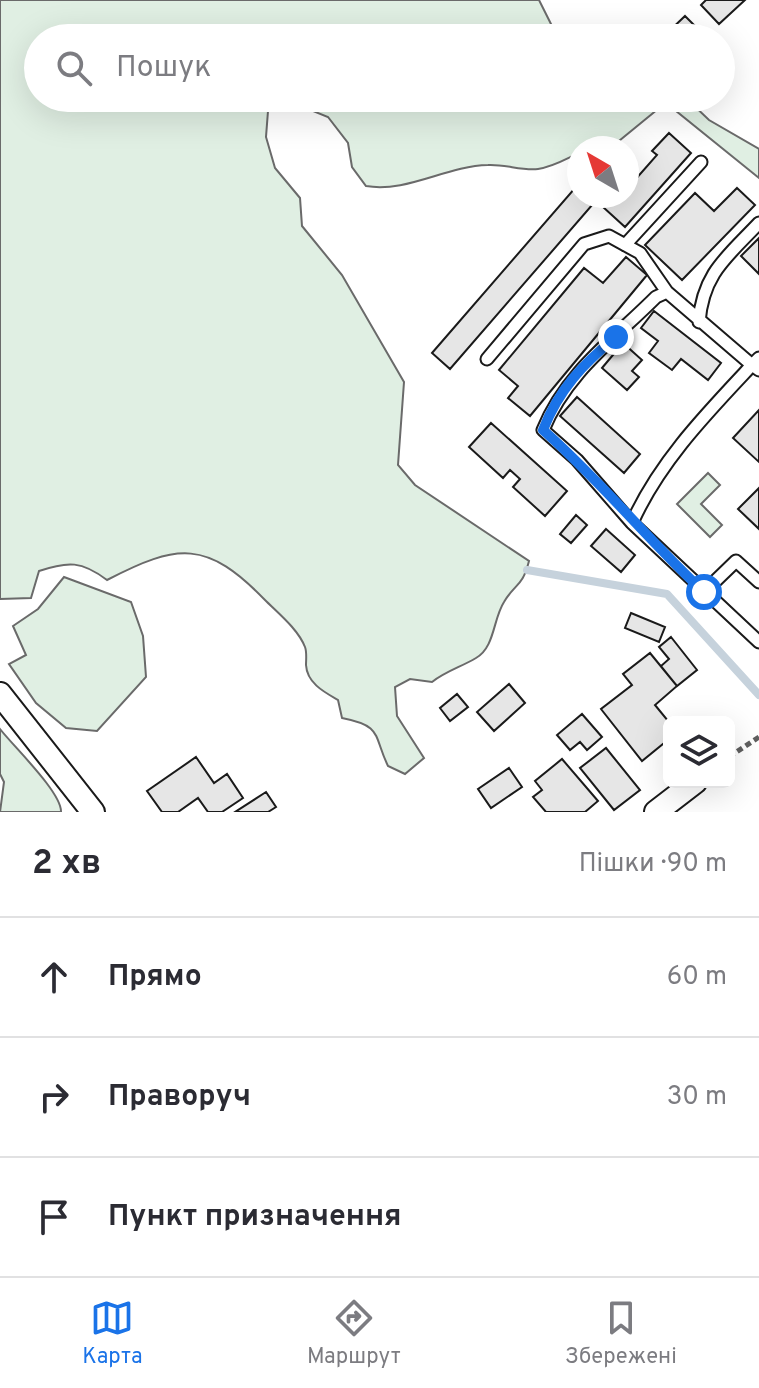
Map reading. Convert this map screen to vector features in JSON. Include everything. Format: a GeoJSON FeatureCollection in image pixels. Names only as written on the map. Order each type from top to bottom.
{"type":"FeatureCollection","features":[{"type":"Feature","properties":{"kind":"street"},"geometry":{"type":"LineString","coordinates":[[0,694],[93,812]]}},
{"type":"Feature","properties":{"kind":"street"},"geometry":{"type":"LineString","coordinates":[[656,812],[687,788]]}},
{"type":"Feature","properties":{"kind":"lane"},"geometry":{"type":"LineString","coordinates":[[625,245],[701,162]]}},
{"type":"Feature","properties":{"kind":"lane"},"geometry":{"type":"LineString","coordinates":[[699,322],[702,291],[723,261],[759,223]]}},
{"type":"Feature","properties":{"kind":"lane"},"geometry":{"type":"LineString","coordinates":[[487,359],[584,244],[609,236],[640,253],[667,292],[699,322],[757,364],[706,414],[647,489],[632,523]]}},
{"type":"Feature","properties":{"kind":"lane"},"geometry":{"type":"LineString","coordinates":[[667,292],[656,297],[581,366],[554,401],[543,430],[577,460],[632,523],[704,592],[757,635]]}},
{"type":"Feature","properties":{"kind":"lane"},"geometry":{"type":"LineString","coordinates":[[704,592],[736,561],[759,582]]}},
{"type":"Feature","properties":{"kind":"path"},"geometry":{"type":"LineString","coordinates":[[735,753],[759,737]]}},
{"type":"Feature","properties":{"kind":"green space"},"geometry":{"type":"Polygon","coordinates":[[[0,0],[539,0],[551,24],[24,24],[24,112],[268,112],[266,137],[275,168],[300,198],[302,226],[342,275],[404,382],[398,465],[415,485],[529,561],[521,581],[500,609],[490,640],[482,653],[432,682],[410,679],[395,687],[397,716],[424,758],[405,774],[388,766],[375,733],[364,725],[342,718],[338,700],[309,677],[305,647],[298,634],[244,580],[226,566],[208,558],[173,554],[153,559],[107,580],[82,566],[58,566],[39,571],[31,598],[0,599],[0,0]]]}},
{"type":"Feature","properties":{"kind":"green space"},"geometry":{"type":"Polygon","coordinates":[[[316,112],[654,112],[625,136],[567,136],[567,158],[544,168],[472,166],[396,186],[366,186],[352,167],[348,143],[328,117],[316,112]]]}},
{"type":"Feature","properties":{"kind":"green space"},"geometry":{"type":"Polygon","coordinates":[[[677,112],[701,112],[759,149],[759,178],[677,112]]]}},
{"type":"Feature","properties":{"kind":"green space"},"geometry":{"type":"Polygon","coordinates":[[[708,473],[720,485],[701,504],[722,525],[710,537],[677,504],[708,473]]]}},
{"type":"Feature","properties":{"kind":"green space"},"geometry":{"type":"Polygon","coordinates":[[[64,577],[131,602],[143,636],[146,677],[97,731],[66,728],[36,703],[9,664],[26,655],[13,626],[38,609],[64,577]]]}},
{"type":"Feature","properties":{"kind":"green space"},"geometry":{"type":"Polygon","coordinates":[[[0,729],[46,782],[61,812],[0,812],[4,782],[0,774],[0,729]]]}},
{"type":"Feature","properties":{"kind":"building"},"geometry":{"type":"Polygon","coordinates":[[[706,0],[745,0],[719,24],[701,5],[706,0]]]}},
{"type":"Feature","properties":{"kind":"building"},"geometry":{"type":"Polygon","coordinates":[[[685,16],[693,24],[677,24],[685,16]]]}},
{"type":"Feature","properties":{"kind":"building"},"geometry":{"type":"Polygon","coordinates":[[[669,133],[691,153],[625,227],[604,208],[639,208],[639,175],[657,155],[652,151],[669,133]]]}},
{"type":"Feature","properties":{"kind":"building"},"geometry":{"type":"Polygon","coordinates":[[[737,188],[755,205],[682,280],[645,245],[695,193],[714,211],[737,188]]]}},
{"type":"Feature","properties":{"kind":"building"},"geometry":{"type":"Polygon","coordinates":[[[567,197],[567,208],[590,208],[450,369],[432,353],[567,197]]]}},
{"type":"Feature","properties":{"kind":"building"},"geometry":{"type":"Polygon","coordinates":[[[759,238],[759,274],[741,256],[759,238]]]}},
{"type":"Feature","properties":{"kind":"building"},"geometry":{"type":"Polygon","coordinates":[[[626,257],[647,275],[530,416],[508,398],[518,386],[499,370],[584,268],[603,283],[626,257]]]}},
{"type":"Feature","properties":{"kind":"building"},"geometry":{"type":"Polygon","coordinates":[[[654,311],[721,363],[708,380],[681,359],[672,370],[649,353],[658,341],[641,328],[654,311]]]}},
{"type":"Feature","properties":{"kind":"building"},"geometry":{"type":"Polygon","coordinates":[[[623,343],[642,360],[632,371],[639,377],[627,390],[602,368],[623,343]]]}},
{"type":"Feature","properties":{"kind":"building"},"geometry":{"type":"Polygon","coordinates":[[[577,397],[640,454],[624,473],[560,416],[577,397]]]}},
{"type":"Feature","properties":{"kind":"building"},"geometry":{"type":"Polygon","coordinates":[[[759,410],[759,462],[733,438],[759,410]]]}},
{"type":"Feature","properties":{"kind":"building"},"geometry":{"type":"Polygon","coordinates":[[[491,423],[567,491],[545,516],[513,487],[520,479],[510,470],[503,478],[469,447],[491,423]]]}},
{"type":"Feature","properties":{"kind":"building"},"geometry":{"type":"Polygon","coordinates":[[[759,488],[759,529],[738,509],[759,488]]]}},
{"type":"Feature","properties":{"kind":"building"},"geometry":{"type":"Polygon","coordinates":[[[576,515],[587,525],[571,543],[560,534],[576,515]]]}},
{"type":"Feature","properties":{"kind":"building"},"geometry":{"type":"Polygon","coordinates":[[[606,529],[635,555],[621,572],[591,546],[606,529]]]}},
{"type":"Feature","properties":{"kind":"building"},"geometry":{"type":"Polygon","coordinates":[[[631,613],[665,627],[659,642],[625,628],[631,613]]]}},
{"type":"Feature","properties":{"kind":"building"},"geometry":{"type":"Polygon","coordinates":[[[671,637],[697,670],[677,686],[661,666],[669,659],[659,647],[671,637]]]}},
{"type":"Feature","properties":{"kind":"building"},"geometry":{"type":"Polygon","coordinates":[[[650,653],[677,686],[655,705],[664,716],[663,744],[642,761],[601,709],[632,685],[623,674],[650,653]]]}},
{"type":"Feature","properties":{"kind":"building"},"geometry":{"type":"Polygon","coordinates":[[[509,684],[525,703],[494,731],[477,712],[509,684]]]}},
{"type":"Feature","properties":{"kind":"building"},"geometry":{"type":"Polygon","coordinates":[[[457,694],[468,707],[450,721],[440,708],[457,694]]]}},
{"type":"Feature","properties":{"kind":"building"},"geometry":{"type":"Polygon","coordinates":[[[582,714],[602,737],[587,750],[580,742],[570,750],[557,735],[582,714]]]}},
{"type":"Feature","properties":{"kind":"building"},"geometry":{"type":"Polygon","coordinates":[[[606,748],[640,790],[614,810],[580,768],[606,748]]]}},
{"type":"Feature","properties":{"kind":"building"},"geometry":{"type":"Polygon","coordinates":[[[196,757],[214,783],[227,774],[243,798],[222,812],[208,812],[198,798],[178,812],[162,812],[147,791],[196,757]]]}},
{"type":"Feature","properties":{"kind":"building"},"geometry":{"type":"Polygon","coordinates":[[[562,759],[598,801],[585,812],[546,812],[533,797],[542,790],[535,781],[562,759]]]}},
{"type":"Feature","properties":{"kind":"building"},"geometry":{"type":"Polygon","coordinates":[[[509,768],[522,787],[491,808],[478,789],[509,768]]]}},
{"type":"Feature","properties":{"kind":"building"},"geometry":{"type":"Polygon","coordinates":[[[266,792],[276,807],[268,812],[235,812],[266,792]]]}},
{"type":"Feature","properties":{"kind":"waterway"},"geometry":{"type":"LineString","coordinates":[[527,570],[667,594],[759,695]]}},
{"type":"Feature","properties":{"kind":"route"},"geometry":{"type":"LineString","coordinates":[[616,337],[581,366],[554,401],[543,430],[577,460],[632,523],[704,592]]}}]}
